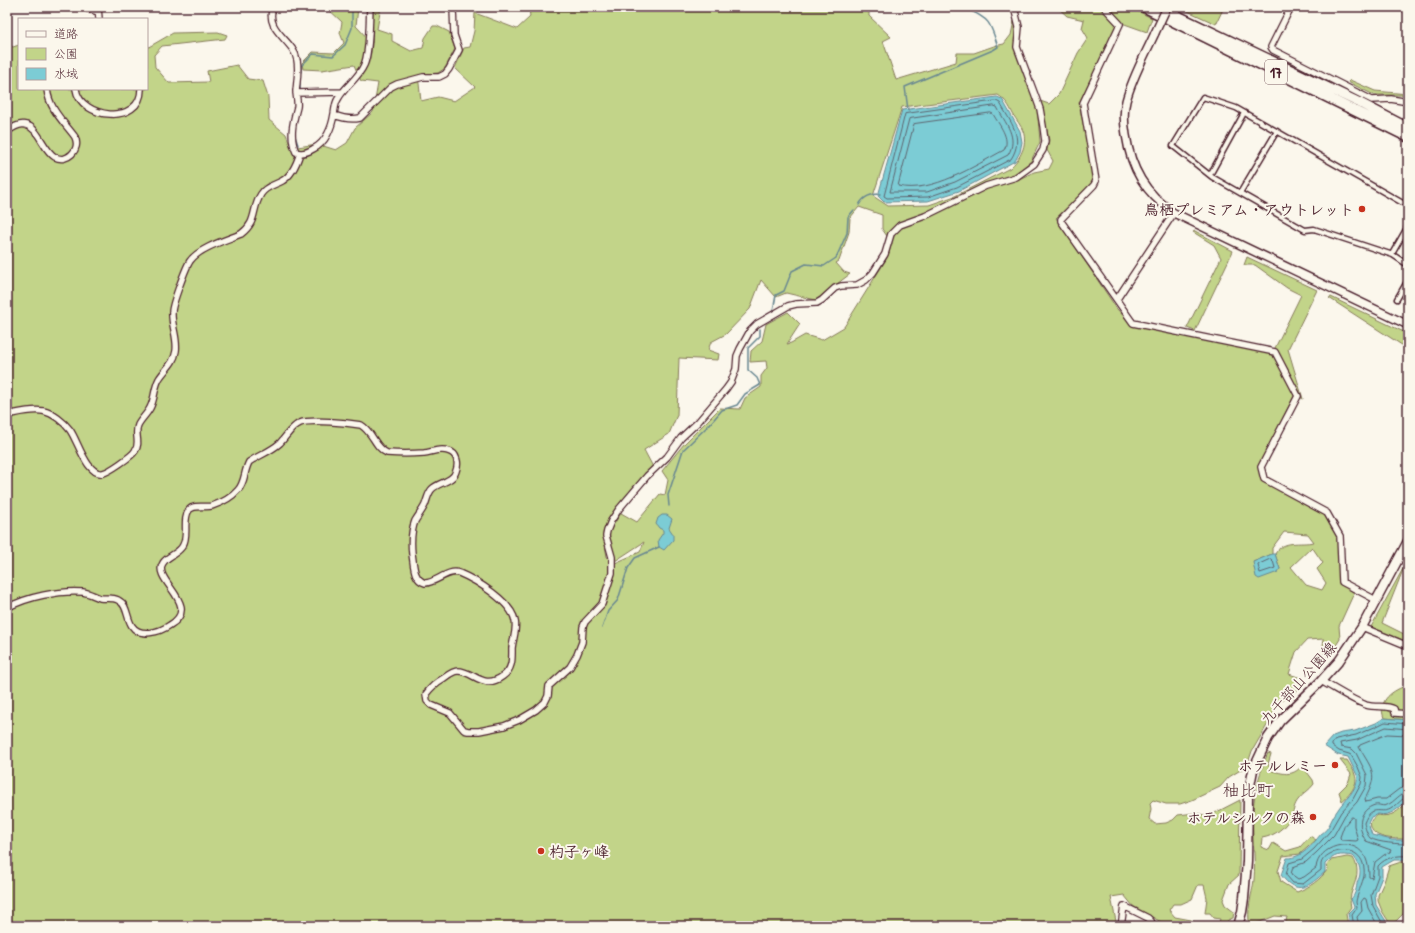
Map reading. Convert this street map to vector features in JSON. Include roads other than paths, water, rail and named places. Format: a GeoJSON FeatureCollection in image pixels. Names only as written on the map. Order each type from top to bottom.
{"type":"FeatureCollection","features":[{"type":"Feature","properties":{"kind":"main road","name":"17"},"geometry":{"type":"LineString","coordinates":[[1144,7],[1408,137]]}},
{"type":"Feature","properties":{"kind":"main road","name":"17"},"geometry":{"type":"LineString","coordinates":[[1159,7],[1360,103],[1408,128]]}},
{"type":"Feature","properties":{"kind":"main road","name":"九千部山公園線"},"geometry":{"type":"LineString","coordinates":[[1238,926],[1244,898],[1247,861],[1248,796],[1253,770],[1268,738],[1280,721],[1339,661],[1362,627],[1408,541]]}},
{"type":"Feature","properties":{"kind":"street"},"geometry":{"type":"LineString","coordinates":[[82,7],[98,10]]}},
{"type":"Feature","properties":{"kind":"street"},"geometry":{"type":"LineString","coordinates":[[273,7],[270,14],[276,31],[296,55],[297,105],[294,114],[291,136],[292,145],[296,152],[300,153],[311,150],[323,142],[334,115],[337,100],[342,92],[356,78],[364,65],[367,49],[370,7]]}},
{"type":"Feature","properties":{"kind":"street"},"geometry":{"type":"LineString","coordinates":[[334,115],[356,120],[360,118],[391,87],[423,77],[439,77],[445,74],[459,50],[454,35],[453,7]]}},
{"type":"Feature","properties":{"kind":"street"},"geometry":{"type":"LineString","coordinates":[[7,608],[36,596],[73,592],[85,593],[102,598],[117,599],[123,603],[132,625],[136,630],[144,633],[158,631],[171,625],[180,615],[180,602],[162,574],[161,568],[165,560],[180,550],[186,539],[186,516],[189,511],[192,508],[212,506],[232,496],[240,489],[249,462],[271,450],[300,423],[322,422],[361,425],[368,431],[382,451],[388,453],[426,453],[433,450],[447,450],[456,456],[456,470],[454,474],[447,481],[431,490],[415,522],[411,546],[416,574],[418,579],[424,583],[433,582],[451,573],[459,573],[501,599],[508,607],[515,620],[516,627],[512,644],[512,663],[504,675],[491,681],[486,681],[457,671],[440,680],[430,688],[426,694],[427,701],[431,705],[450,714],[464,730],[468,731],[479,731],[504,726],[519,720],[536,710],[545,702],[548,696],[549,686],[570,667],[582,642],[583,627],[585,622],[602,604],[612,573],[612,558],[606,536],[611,521],[619,509],[647,476],[667,457],[681,438],[726,389],[731,382],[736,369],[737,356],[750,331],[757,324],[788,306],[817,303],[835,288],[857,285],[866,280],[873,273],[885,254],[891,234],[900,225],[925,216],[986,186],[1016,177],[1034,164],[1039,158],[1043,150],[1043,126],[1038,102],[1017,47],[1019,27],[1014,7]]}},
{"type":"Feature","properties":{"kind":"street"},"geometry":{"type":"LineString","coordinates":[[1104,7],[1120,24],[1083,103],[1096,181],[1094,185],[1061,218],[1062,221],[1134,323],[1275,352],[1298,396],[1261,467],[1264,479],[1327,513],[1340,536],[1342,582],[1376,600]]}},
{"type":"Feature","properties":{"kind":"street"},"geometry":{"type":"LineString","coordinates":[[1167,7],[1135,75],[1126,101],[1124,121],[1128,150],[1136,171],[1149,192],[1161,204],[1174,213],[1408,325]]}},
{"type":"Feature","properties":{"kind":"street"},"geometry":{"type":"LineString","coordinates":[[1291,7],[1271,47],[1273,50],[1372,100],[1391,99],[1408,102]]}},
{"type":"Feature","properties":{"kind":"street"},"geometry":{"type":"LineString","coordinates":[[7,132],[16,126],[27,125],[32,128],[48,150],[56,158],[65,158],[73,153],[77,143],[53,109],[47,90]]}},
{"type":"Feature","properties":{"kind":"street"},"geometry":{"type":"LineString","coordinates":[[76,90],[80,99],[90,109],[113,114],[124,113],[134,108],[138,103],[141,90]]}},
{"type":"Feature","properties":{"kind":"street"},"geometry":{"type":"LineString","coordinates":[[296,94],[342,92]]}},
{"type":"Feature","properties":{"kind":"street"},"geometry":{"type":"LineString","coordinates":[[1408,206],[1236,108],[1203,97],[1172,146],[1210,175],[1305,230],[1314,229],[1392,254],[1408,265]]}},
{"type":"Feature","properties":{"kind":"street"},"geometry":{"type":"LineString","coordinates":[[1210,175],[1244,113]]}},
{"type":"Feature","properties":{"kind":"street"},"geometry":{"type":"LineString","coordinates":[[1240,193],[1277,131]]}},
{"type":"Feature","properties":{"kind":"street"},"geometry":{"type":"LineString","coordinates":[[7,415],[43,411],[53,415],[64,423],[70,430],[88,465],[97,473],[106,472],[133,454],[137,448],[136,429],[151,407],[155,387],[160,378],[171,366],[174,359],[176,350],[172,312],[190,261],[202,251],[241,234],[249,227],[261,193],[269,187],[284,180],[290,174],[298,160],[300,153]]}},
{"type":"Feature","properties":{"kind":"street"},"geometry":{"type":"LineString","coordinates":[[1117,299],[1174,213]]}},
{"type":"Feature","properties":{"kind":"street"},"geometry":{"type":"LineString","coordinates":[[1392,254],[1408,226]]}},
{"type":"Feature","properties":{"kind":"street"},"geometry":{"type":"LineString","coordinates":[[1397,299],[1408,280]]}},
{"type":"Feature","properties":{"kind":"street"},"geometry":{"type":"LineString","coordinates":[[1362,627],[1408,646]]}},
{"type":"Feature","properties":{"kind":"street"},"geometry":{"type":"LineString","coordinates":[[1321,681],[1367,705],[1390,707],[1394,709],[1395,713],[1408,714]]}},
{"type":"Feature","properties":{"kind":"street"},"geometry":{"type":"LineString","coordinates":[[1121,926],[1124,906],[1148,918],[1153,926]]}},
{"type":"Feature","properties":{"kind":"water"},"geometry":{"type":"Polygon","coordinates":[[[997,97],[1002,99],[1020,131],[1022,142],[1020,152],[1015,161],[959,191],[928,201],[884,202],[878,196],[902,110],[997,97]]]}},
{"type":"Feature","properties":{"kind":"water"},"geometry":{"type":"Polygon","coordinates":[[[662,515],[667,515],[672,519],[669,528],[673,534],[673,540],[664,550],[659,547],[658,540],[663,533],[663,530],[656,524],[658,518],[662,515]]]}},
{"type":"Feature","properties":{"kind":"water"},"geometry":{"type":"Polygon","coordinates":[[[1275,554],[1280,569],[1278,572],[1259,579],[1256,577],[1253,562],[1275,554]]]}},
{"type":"Feature","properties":{"kind":"water"},"geometry":{"type":"Polygon","coordinates":[[[1384,718],[1408,720],[1408,800],[1391,813],[1383,815],[1378,814],[1371,817],[1368,823],[1372,835],[1392,840],[1408,840],[1408,860],[1394,860],[1382,867],[1382,877],[1375,894],[1376,905],[1389,926],[1350,926],[1348,913],[1354,907],[1351,899],[1355,892],[1360,875],[1358,863],[1353,856],[1341,855],[1332,858],[1325,864],[1325,872],[1314,881],[1303,887],[1292,886],[1281,875],[1287,858],[1297,856],[1302,853],[1326,830],[1357,783],[1358,777],[1348,757],[1338,755],[1324,746],[1333,736],[1355,731],[1376,723],[1384,718]]]}},
{"type":"Feature","properties":{"kind":"waterway"},"geometry":{"type":"LineString","coordinates":[[301,72],[301,66],[313,54],[333,56],[345,45],[352,28],[352,7]]}},
{"type":"Feature","properties":{"kind":"waterway"},"geometry":{"type":"LineString","coordinates":[[908,110],[905,87],[998,47],[990,25],[987,21],[963,7]]}},
{"type":"Feature","properties":{"kind":"waterway"},"geometry":{"type":"LineString","coordinates":[[300,78],[300,89]]}},
{"type":"Feature","properties":{"kind":"waterway"},"geometry":{"type":"LineString","coordinates":[[295,136],[298,145]]}},
{"type":"Feature","properties":{"kind":"waterway"},"geometry":{"type":"LineString","coordinates":[[859,205],[863,199],[868,196],[880,194]]}},
{"type":"Feature","properties":{"kind":"waterway"},"geometry":{"type":"LineString","coordinates":[[773,311],[776,295],[784,291],[792,271],[806,264],[824,266],[836,258],[847,233],[848,217],[854,210]]}},
{"type":"Feature","properties":{"kind":"waterway"},"geometry":{"type":"LineString","coordinates":[[669,506],[668,495],[683,450],[722,410],[737,405],[745,394],[760,385],[757,378],[748,370],[748,348],[760,336],[760,329]]}},
{"type":"Feature","properties":{"kind":"waterway"},"geometry":{"type":"LineString","coordinates":[[602,628],[608,611],[618,600],[628,568],[635,558],[659,547]]}},
{"type":"Feature","properties":{"kind":"place","name":"鳥栖プレミアム・アウトレット"},"geometry":{"type":"Point","coordinates":[1362,209]}},
{"type":"Feature","properties":{"kind":"place","name":"ホテルレミー"},"geometry":{"type":"Point","coordinates":[1335,765]}},
{"type":"Feature","properties":{"kind":"place","name":"ホテルシルクの森"},"geometry":{"type":"Point","coordinates":[1313,817]}},
{"type":"Feature","properties":{"kind":"place","name":"杓子ヶ峰"},"geometry":{"type":"Point","coordinates":[541,851]}},
{"type":"Feature","properties":{"kind":"district","name":"柚比町"},"geometry":{"type":"Point","coordinates":[1248,789]}}]}
